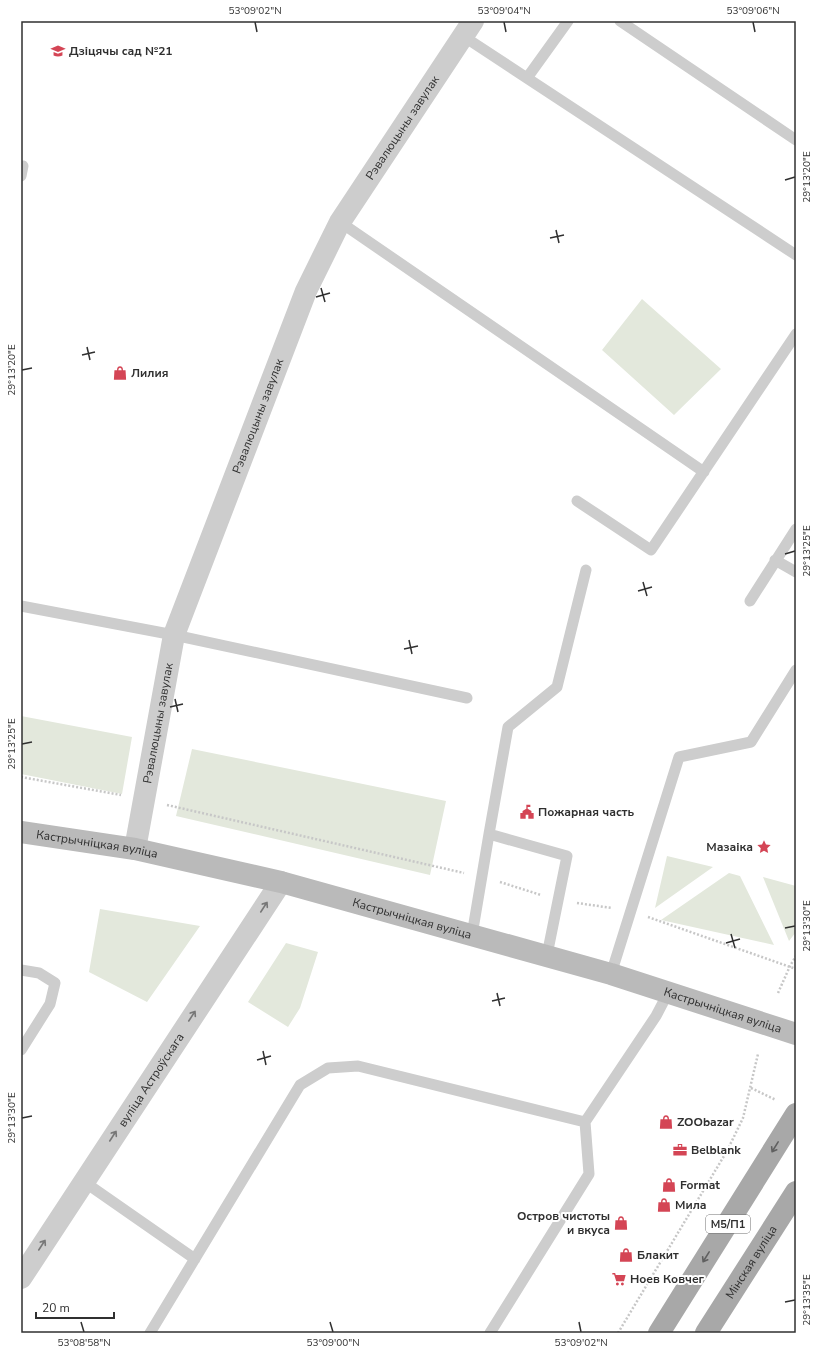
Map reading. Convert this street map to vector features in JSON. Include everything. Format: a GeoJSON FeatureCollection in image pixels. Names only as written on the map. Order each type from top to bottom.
{"type":"FeatureCollection","features":[{"type":"Feature","properties":{"kind":"main road","name":"Кастрычніцкая вуліца"},"geometry":{"type":"LineString","coordinates":[[21,832],[135,849],[281,882],[547,955],[611,974],[796,1034]]}},
{"type":"Feature","properties":{"kind":"main road","name":"М5/П1"},"geometry":{"type":"LineString","coordinates":[[659,1333],[790,1109]]}},
{"type":"Feature","properties":{"kind":"main road","name":"Мінская вуліца"},"geometry":{"type":"LineString","coordinates":[[706,1333],[796,1192]]}},
{"type":"Feature","properties":{"kind":"street","name":"Рэвалюцыны завулак"},"geometry":{"type":"LineString","coordinates":[[135,849],[174,634],[306,291],[340,222],[468,29]]}},
{"type":"Feature","properties":{"kind":"street","name":"вуліца Астроўскага"},"geometry":{"type":"LineString","coordinates":[[21,1278],[83,1181],[281,882]]}},
{"type":"Feature","properties":{"kind":"lane"},"geometry":{"type":"LineString","coordinates":[[527,78],[568,21]]}},
{"type":"Feature","properties":{"kind":"lane"},"geometry":{"type":"LineString","coordinates":[[620,21],[796,140]]}},
{"type":"Feature","properties":{"kind":"lane"},"geometry":{"type":"LineString","coordinates":[[468,29],[527,78],[796,255]]}},
{"type":"Feature","properties":{"kind":"lane"},"geometry":{"type":"LineString","coordinates":[[340,222],[704,472]]}},
{"type":"Feature","properties":{"kind":"lane"},"geometry":{"type":"LineString","coordinates":[[577,501],[651,550],[796,334]]}},
{"type":"Feature","properties":{"kind":"lane"},"geometry":{"type":"LineString","coordinates":[[750,601],[796,529]]}},
{"type":"Feature","properties":{"kind":"lane"},"geometry":{"type":"LineString","coordinates":[[776,560],[796,572]]}},
{"type":"Feature","properties":{"kind":"lane"},"geometry":{"type":"LineString","coordinates":[[472,935],[508,727],[557,687],[586,570]]}},
{"type":"Feature","properties":{"kind":"lane"},"geometry":{"type":"LineString","coordinates":[[21,606],[174,634],[467,698]]}},
{"type":"Feature","properties":{"kind":"lane"},"geometry":{"type":"LineString","coordinates":[[611,974],[679,757],[750,742],[796,670]]}},
{"type":"Feature","properties":{"kind":"lane"},"geometry":{"type":"LineString","coordinates":[[489,834],[567,856],[547,955]]}},
{"type":"Feature","properties":{"kind":"lane"},"geometry":{"type":"LineString","coordinates":[[21,970],[39,973],[55,984],[50,1004],[21,1050]]}},
{"type":"Feature","properties":{"kind":"lane"},"geometry":{"type":"LineString","coordinates":[[490,1333],[589,1174],[584,1122],[656,1016],[668,993]]}},
{"type":"Feature","properties":{"kind":"lane"},"geometry":{"type":"LineString","coordinates":[[150,1333],[300,1085],[328,1068],[358,1066],[584,1122]]}},
{"type":"Feature","properties":{"kind":"lane"},"geometry":{"type":"LineString","coordinates":[[83,1181],[195,1259]]}},
{"type":"Feature","properties":{"kind":"path"},"geometry":{"type":"LineString","coordinates":[[21,777],[144,800],[482,877],[558,900],[631,911],[796,969]]}},
{"type":"Feature","properties":{"kind":"path"},"geometry":{"type":"LineString","coordinates":[[778,993],[796,956]]}},
{"type":"Feature","properties":{"kind":"path"},"geometry":{"type":"LineString","coordinates":[[618,1333],[727,1151],[743,1118],[758,1054]]}},
{"type":"Feature","properties":{"kind":"path"},"geometry":{"type":"LineString","coordinates":[[751,1088],[790,1109]]}},
{"type":"Feature","properties":{"kind":"shaded area"},"geometry":{"type":"Polygon","coordinates":[[[642,299],[721,369],[674,415],[602,350],[642,299]]]}},
{"type":"Feature","properties":{"kind":"shaded area"},"geometry":{"type":"Polygon","coordinates":[[[21,716],[132,737],[122,794],[21,774],[21,716]]]}},
{"type":"Feature","properties":{"kind":"shaded area"},"geometry":{"type":"Polygon","coordinates":[[[192,749],[446,801],[430,875],[176,816],[192,749]]]}},
{"type":"Feature","properties":{"kind":"shaded area"},"geometry":{"type":"Polygon","coordinates":[[[667,856],[713,867],[655,908],[667,856]]]}},
{"type":"Feature","properties":{"kind":"shaded area"},"geometry":{"type":"Polygon","coordinates":[[[729,873],[740,876],[774,945],[661,920],[729,873]]]}},
{"type":"Feature","properties":{"kind":"shaded area"},"geometry":{"type":"Polygon","coordinates":[[[763,877],[796,886],[796,932],[789,941],[763,877]]]}},
{"type":"Feature","properties":{"kind":"shaded area"},"geometry":{"type":"Polygon","coordinates":[[[100,909],[200,926],[147,1002],[89,972],[100,909]]]}},
{"type":"Feature","properties":{"kind":"shaded area"},"geometry":{"type":"Polygon","coordinates":[[[286,943],[318,952],[300,1008],[288,1027],[248,1002],[286,943]]]}},
{"type":"Feature","properties":{"kind":"place","name":"Дзіцячы сад №21"},"geometry":{"type":"Point","coordinates":[58,51]}},
{"type":"Feature","properties":{"kind":"place","name":"Лилия"},"geometry":{"type":"Point","coordinates":[120,373]}},
{"type":"Feature","properties":{"kind":"place","name":"Пожарная часть"},"geometry":{"type":"Point","coordinates":[527,812]}},
{"type":"Feature","properties":{"kind":"place","name":"Мазаіка"},"geometry":{"type":"Point","coordinates":[764,847]}},
{"type":"Feature","properties":{"kind":"place","name":"ZOObazar"},"geometry":{"type":"Point","coordinates":[666,1122]}},
{"type":"Feature","properties":{"kind":"place","name":"Belblank"},"geometry":{"type":"Point","coordinates":[680,1150]}},
{"type":"Feature","properties":{"kind":"place","name":"Format"},"geometry":{"type":"Point","coordinates":[669,1185]}},
{"type":"Feature","properties":{"kind":"place","name":"Мила"},"geometry":{"type":"Point","coordinates":[664,1205]}},
{"type":"Feature","properties":{"kind":"place","name":"Остров чистоты и вкуса"},"geometry":{"type":"Point","coordinates":[621,1223]}},
{"type":"Feature","properties":{"kind":"place","name":"Блакит"},"geometry":{"type":"Point","coordinates":[626,1255]}},
{"type":"Feature","properties":{"kind":"place","name":"Ноев Ковчег"},"geometry":{"type":"Point","coordinates":[619,1279]}}]}
